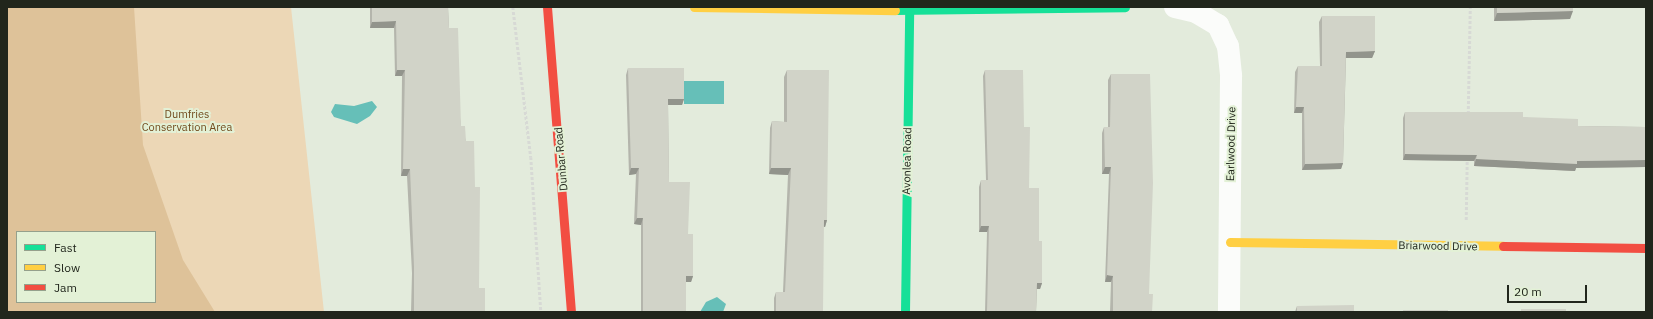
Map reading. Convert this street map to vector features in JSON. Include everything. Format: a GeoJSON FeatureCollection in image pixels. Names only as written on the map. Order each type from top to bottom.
{"type":"FeatureCollection","features":[{"type":"Feature","properties":{"kind":"street"},"geometry":{"type":"LineString","coordinates":[[547,7],[557,7]]}},
{"type":"Feature","properties":{"kind":"street","name":"Dunbar Road"},"geometry":{"type":"LineString","coordinates":[[547,7],[571,312]]}},
{"type":"Feature","properties":{"kind":"street"},"geometry":{"type":"LineString","coordinates":[[694,7],[909,10],[1126,7]]}},
{"type":"Feature","properties":{"kind":"street","name":"Earlwood Drive"},"geometry":{"type":"LineString","coordinates":[[1175,7],[1196,12],[1218,26],[1228,46],[1232,76],[1229,312]]}},
{"type":"Feature","properties":{"kind":"street","name":"Avonlea Road"},"geometry":{"type":"LineString","coordinates":[[905,312],[909,10]]}},
{"type":"Feature","properties":{"kind":"street","name":"Briarwood Drive"},"geometry":{"type":"LineString","coordinates":[[1230,242],[1646,248]]}},
{"type":"Feature","properties":{"kind":"path"},"geometry":{"type":"LineString","coordinates":[[513,7],[531,157],[541,312]]}},
{"type":"Feature","properties":{"kind":"path"},"geometry":{"type":"LineString","coordinates":[[1468,116],[1470,7]]}},
{"type":"Feature","properties":{"kind":"path"},"geometry":{"type":"LineString","coordinates":[[1466,246],[1467,156]]}},
{"type":"Feature","properties":{"kind":"green space","name":"Dumfries Conservation Area"},"geometry":{"type":"Polygon","coordinates":[[[7,7],[291,7],[324,312],[7,312],[7,7]]]}},
{"type":"Feature","properties":{"kind":"shaded area"},"geometry":{"type":"Polygon","coordinates":[[[7,7],[134,7],[143,145],[183,260],[215,312],[7,312],[7,7]]]}},
{"type":"Feature","properties":{"kind":"water"},"geometry":{"type":"Polygon","coordinates":[[[684,81],[724,81],[724,104],[684,104],[684,81]]]}},
{"type":"Feature","properties":{"kind":"water"},"geometry":{"type":"Polygon","coordinates":[[[372,101],[377,107],[370,116],[357,124],[334,117],[331,112],[335,104],[354,106],[372,101]]]}},
{"type":"Feature","properties":{"kind":"water"},"geometry":{"type":"Polygon","coordinates":[[[717,297],[726,304],[723,312],[700,312],[706,302],[717,297]]]}},
{"type":"Feature","properties":{"kind":"building"},"geometry":{"type":"Polygon","coordinates":[[[372,7],[448,7],[449,28],[458,28],[461,126],[465,126],[466,141],[474,141],[475,187],[480,187],[479,288],[485,288],[485,312],[414,312],[414,267],[410,169],[403,169],[405,70],[397,70],[396,21],[372,22],[372,7]]]}},
{"type":"Feature","properties":{"kind":"building"},"geometry":{"type":"Polygon","coordinates":[[[1497,7],[1573,7],[1573,11],[1497,13],[1497,7]]]}},
{"type":"Feature","properties":{"kind":"building"},"geometry":{"type":"Polygon","coordinates":[[[1322,16],[1375,16],[1375,51],[1346,52],[1343,163],[1305,164],[1304,107],[1296,107],[1298,66],[1322,66],[1322,16]]]}},
{"type":"Feature","properties":{"kind":"building"},"geometry":{"type":"Polygon","coordinates":[[[628,68],[684,68],[684,99],[668,99],[669,182],[690,182],[688,234],[693,234],[693,276],[686,276],[686,312],[643,312],[643,218],[637,218],[639,168],[631,168],[628,68]]]}},
{"type":"Feature","properties":{"kind":"building"},"geometry":{"type":"Polygon","coordinates":[[[787,70],[829,70],[827,220],[824,220],[823,312],[776,312],[776,292],[785,292],[791,168],[771,168],[772,121],[787,122],[787,70]]]}},
{"type":"Feature","properties":{"kind":"building"},"geometry":{"type":"Polygon","coordinates":[[[985,70],[1023,70],[1024,127],[1030,127],[1029,188],[1039,188],[1039,241],[1042,241],[1042,283],[1037,283],[1036,312],[987,312],[989,226],[981,226],[981,180],[988,180],[985,70]]]}},
{"type":"Feature","properties":{"kind":"building"},"geometry":{"type":"Polygon","coordinates":[[[1111,74],[1150,74],[1153,183],[1149,294],[1153,294],[1152,312],[1113,312],[1113,276],[1107,275],[1111,167],[1105,167],[1104,127],[1110,127],[1111,74]]]}},
{"type":"Feature","properties":{"kind":"building"},"geometry":{"type":"Polygon","coordinates":[[[1405,112],[1523,112],[1523,117],[1578,119],[1578,126],[1646,127],[1646,160],[1577,161],[1577,164],[1476,159],[1477,155],[1405,154],[1405,112]]]}},
{"type":"Feature","properties":{"kind":"building"},"geometry":{"type":"Polygon","coordinates":[[[1354,305],[1354,312],[1297,312],[1297,306],[1354,305]]]}},
{"type":"Feature","properties":{"kind":"building"},"geometry":{"type":"Polygon","coordinates":[[[1521,309],[1566,309],[1566,312],[1521,312],[1521,309]]]}},
{"type":"Feature","properties":{"kind":"building"},"geometry":{"type":"Polygon","coordinates":[[[1403,310],[1448,310],[1448,312],[1403,312],[1403,310]]]}},
{"type":"Feature","properties":{"kind":"traffic: fast"},"geometry":{"type":"LineString","coordinates":[[895,10],[1125,7]]}},
{"type":"Feature","properties":{"kind":"traffic: fast"},"geometry":{"type":"LineString","coordinates":[[905,312],[909,10]]}},
{"type":"Feature","properties":{"kind":"traffic: slow"},"geometry":{"type":"LineString","coordinates":[[694,7],[895,10]]}},
{"type":"Feature","properties":{"kind":"traffic: slow"},"geometry":{"type":"LineString","coordinates":[[1230,242],[1503,246]]}},
{"type":"Feature","properties":{"kind":"traffic: jam"},"geometry":{"type":"LineString","coordinates":[[547,7],[571,312]]}},
{"type":"Feature","properties":{"kind":"traffic: jam"},"geometry":{"type":"LineString","coordinates":[[1503,246],[1646,248]]}}]}
